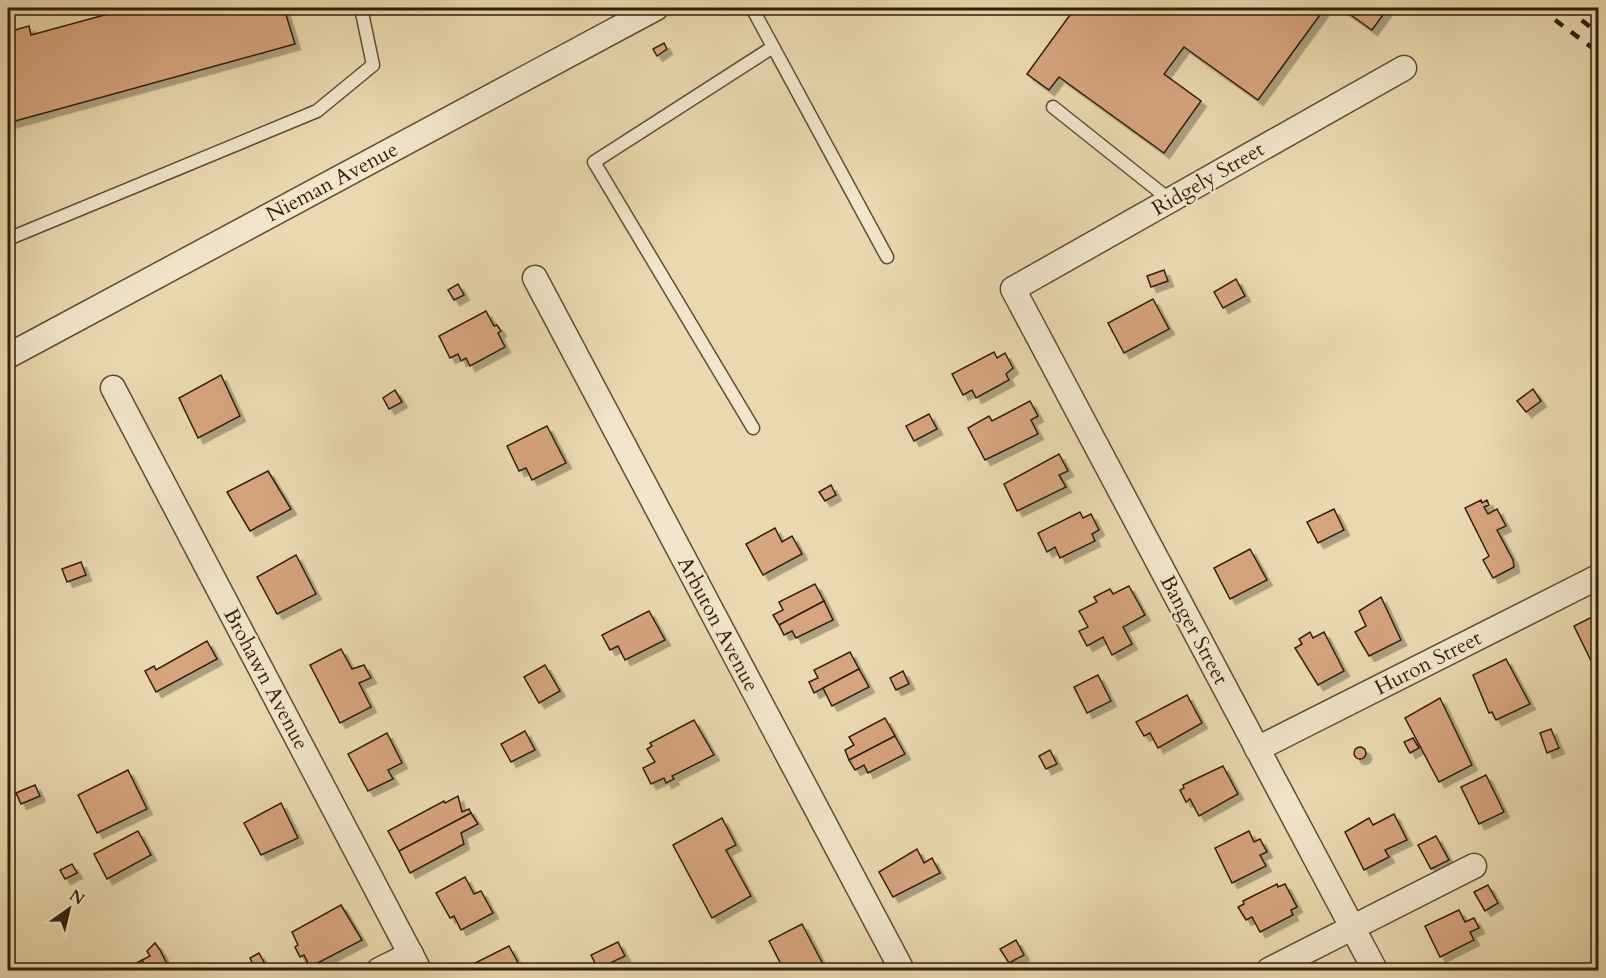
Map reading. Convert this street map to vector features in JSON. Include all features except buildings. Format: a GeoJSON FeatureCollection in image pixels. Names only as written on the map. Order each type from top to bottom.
{"type":"FeatureCollection","features":[{"type":"Feature","properties":{"kind":"street","name":"Nieman Avenue"},"geometry":{"type":"LineString","coordinates":[[8,356],[656,8]]}},
{"type":"Feature","properties":{"kind":"street","name":"Ridgely Street"},"geometry":{"type":"LineString","coordinates":[[1013,290],[1404,68]]}},
{"type":"Feature","properties":{"kind":"street","name":"Arbuton Avenue"},"geometry":{"type":"LineString","coordinates":[[535,278],[902,970]]}},
{"type":"Feature","properties":{"kind":"street","name":"Banger Street"},"geometry":{"type":"LineString","coordinates":[[1013,290],[1375,970]]}},
{"type":"Feature","properties":{"kind":"street","name":"Brohawn Avenue"},"geometry":{"type":"LineString","coordinates":[[113,388],[415,962]]}},
{"type":"Feature","properties":{"kind":"street","name":"Huron Street"},"geometry":{"type":"LineString","coordinates":[[1257,749],[1599,577]]}},
{"type":"Feature","properties":{"kind":"street"},"geometry":{"type":"LineString","coordinates":[[1269,970],[1474,866]]}},
{"type":"Feature","properties":{"kind":"street"},"geometry":{"type":"LineString","coordinates":[[379,970],[415,962]]}},
{"type":"Feature","properties":{"kind":"lane"},"geometry":{"type":"LineString","coordinates":[[8,239],[316,111],[373,65],[361,8]]}},
{"type":"Feature","properties":{"kind":"lane"},"geometry":{"type":"LineString","coordinates":[[752,8],[887,257]]}},
{"type":"Feature","properties":{"kind":"lane"},"geometry":{"type":"LineString","coordinates":[[753,428],[594,162],[773,47]]}},
{"type":"Feature","properties":{"kind":"lane"},"geometry":{"type":"LineString","coordinates":[[1053,107],[1170,200]]}},
{"type":"Feature","properties":{"kind":"railway"},"geometry":{"type":"LineString","coordinates":[[1539,8],[1598,52]]}},
{"type":"Feature","properties":{"kind":"railway"},"geometry":{"type":"LineString","coordinates":[[1566,8],[1598,33]]}}]}
